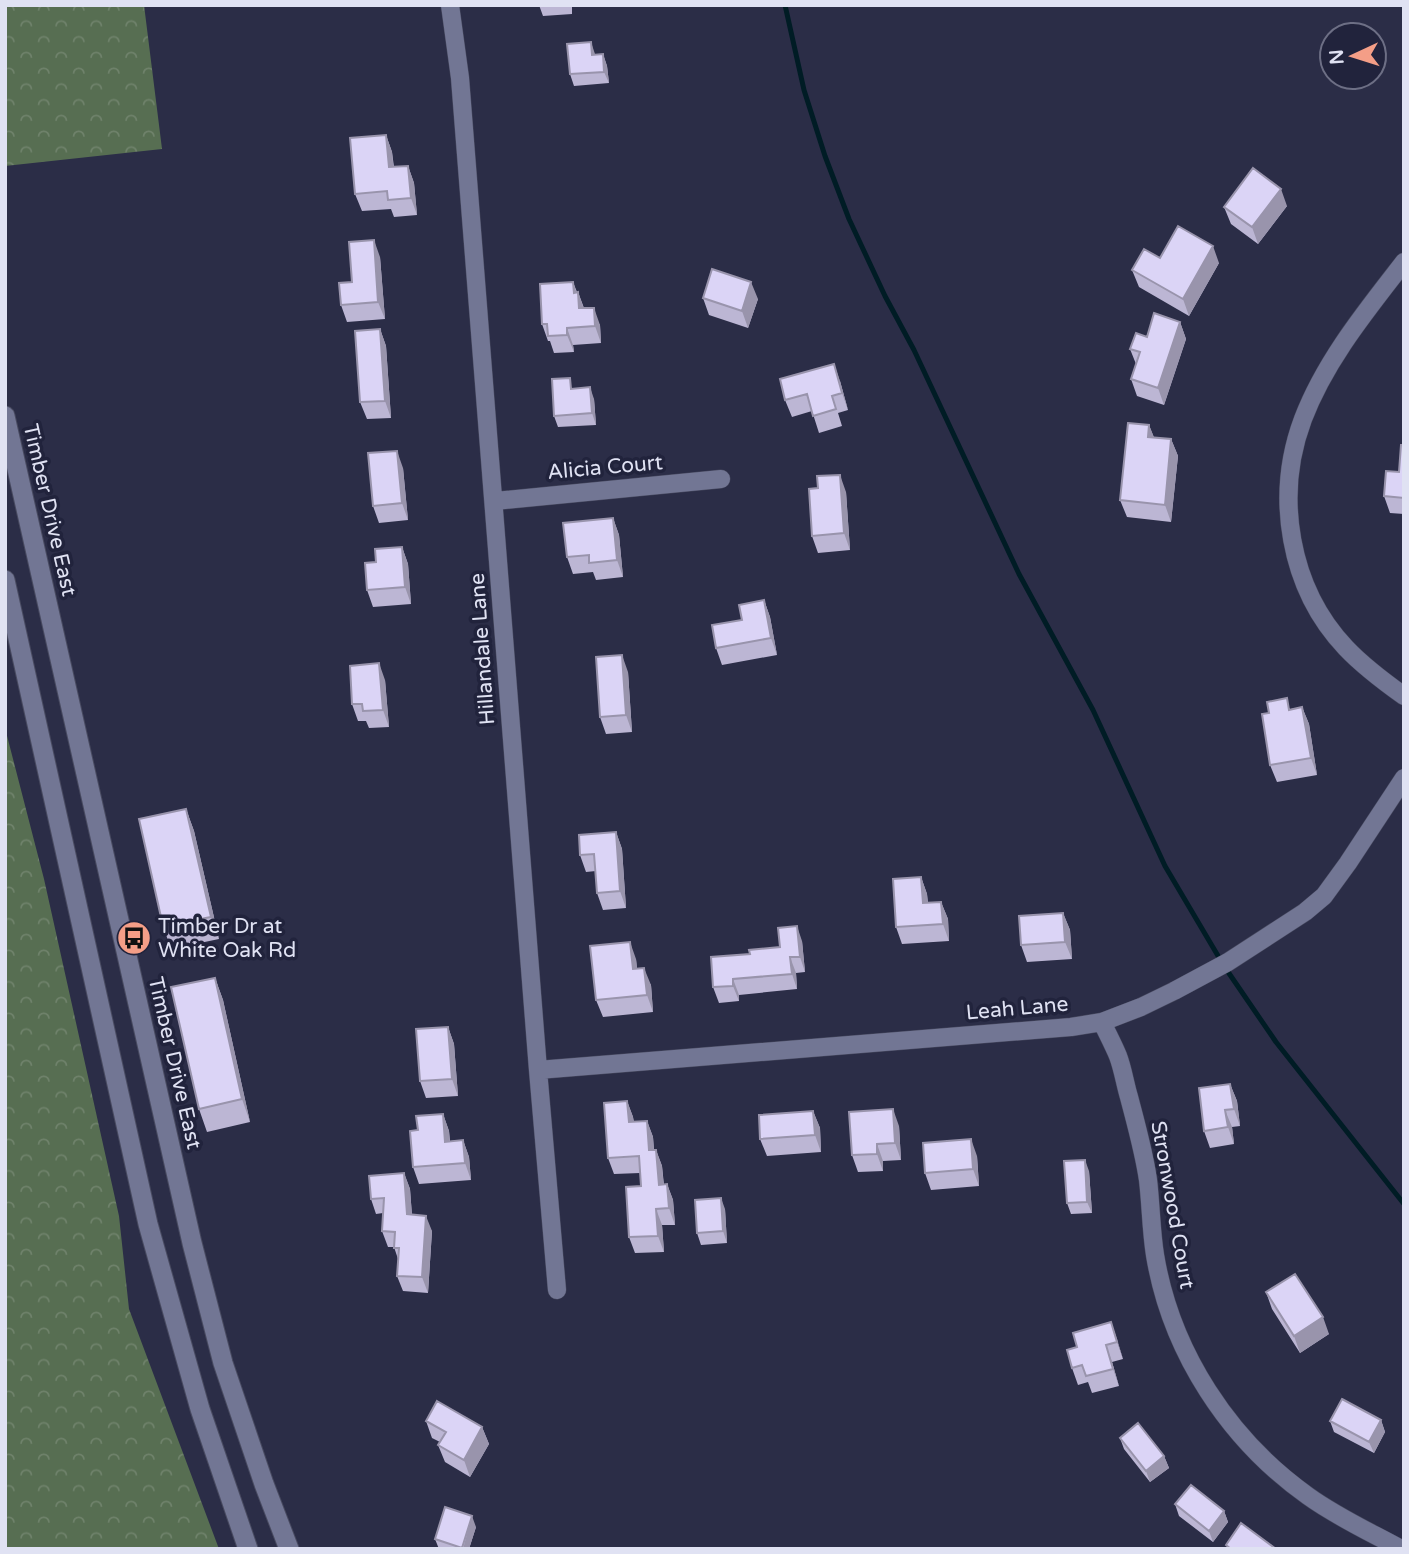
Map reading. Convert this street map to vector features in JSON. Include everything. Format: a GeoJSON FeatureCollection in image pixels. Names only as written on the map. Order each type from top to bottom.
{"type":"FeatureCollection","features":[{"type":"Feature","properties":{"kind":"main road","name":"Timber Drive East"},"geometry":{"type":"LineString","coordinates":[[5,416],[192,1243],[223,1363],[289,1549]]}},
{"type":"Feature","properties":{"kind":"main road"},"geometry":{"type":"LineString","coordinates":[[5,580],[148,1224],[200,1409],[248,1549]]}},
{"type":"Feature","properties":{"kind":"street","name":"Hillandale Lane"},"geometry":{"type":"LineString","coordinates":[[450,5],[461,92],[495,500],[557,1290]]}},
{"type":"Feature","properties":{"kind":"street"},"geometry":{"type":"LineString","coordinates":[[1404,262],[1364,313],[1320,383],[1303,419],[1291,464],[1288,492],[1293,547],[1302,575],[1325,623],[1372,673],[1404,696]]}},
{"type":"Feature","properties":{"kind":"street","name":"Alicia Court"},"geometry":{"type":"LineString","coordinates":[[495,500],[721,479]]}},
{"type":"Feature","properties":{"kind":"street","name":"Leah Lane"},"geometry":{"type":"LineString","coordinates":[[538,1070],[1071,1027],[1102,1022],[1140,1007],[1228,962],[1305,912],[1324,896],[1349,863],[1404,778]]}},
{"type":"Feature","properties":{"kind":"street","name":"Stronwood Court"},"geometry":{"type":"LineString","coordinates":[[1102,1022],[1118,1057],[1137,1128],[1147,1177],[1155,1256],[1169,1309],[1202,1381],[1220,1411],[1284,1478],[1311,1499],[1401,1549]]}},
{"type":"Feature","properties":{"kind":"green space"},"geometry":{"type":"Polygon","coordinates":[[[5,5],[144,5],[162,149],[5,166],[5,5]]]}},
{"type":"Feature","properties":{"kind":"green space"},"geometry":{"type":"Polygon","coordinates":[[[5,728],[44,879],[119,1216],[129,1309],[219,1549],[5,1549],[5,728]]]}},
{"type":"Feature","properties":{"kind":"building"},"geometry":{"type":"Polygon","coordinates":[[[591,42],[592,55],[603,54],[604,72],[570,74],[567,44],[591,42]]]}},
{"type":"Feature","properties":{"kind":"building"},"geometry":{"type":"Polygon","coordinates":[[[386,135],[389,167],[408,166],[411,198],[388,200],[387,191],[355,194],[350,138],[386,135]]]}},
{"type":"Feature","properties":{"kind":"building"},"geometry":{"type":"Polygon","coordinates":[[[1253,168],[1281,189],[1252,227],[1224,207],[1253,168]]]}},
{"type":"Feature","properties":{"kind":"building"},"geometry":{"type":"Polygon","coordinates":[[[1178,226],[1213,246],[1183,299],[1132,270],[1144,249],[1160,258],[1178,226]]]}},
{"type":"Feature","properties":{"kind":"building"},"geometry":{"type":"Polygon","coordinates":[[[374,240],[378,302],[341,305],[339,283],[352,282],[349,242],[374,240]]]}},
{"type":"Feature","properties":{"kind":"building"},"geometry":{"type":"Polygon","coordinates":[[[712,269],[751,282],[742,311],[703,298],[712,269]]]}},
{"type":"Feature","properties":{"kind":"building"},"geometry":{"type":"Polygon","coordinates":[[[573,282],[574,293],[578,292],[579,308],[594,308],[595,326],[567,328],[567,335],[548,336],[547,324],[542,324],[540,284],[573,282]]]}},
{"type":"Feature","properties":{"kind":"building"},"geometry":{"type":"Polygon","coordinates":[[[1154,313],[1180,322],[1158,388],[1131,379],[1140,352],[1130,349],[1136,333],[1147,337],[1154,313]]]}},
{"type":"Feature","properties":{"kind":"building"},"geometry":{"type":"Polygon","coordinates":[[[380,329],[385,401],[360,402],[355,331],[380,329]]]}},
{"type":"Feature","properties":{"kind":"building"},"geometry":{"type":"Polygon","coordinates":[[[834,364],[842,393],[832,396],[836,409],[813,416],[807,394],[785,400],[780,379],[834,364]]]}},
{"type":"Feature","properties":{"kind":"building"},"geometry":{"type":"Polygon","coordinates":[[[570,378],[571,389],[590,387],[592,413],[554,416],[552,379],[570,378]]]}},
{"type":"Feature","properties":{"kind":"building"},"geometry":{"type":"Polygon","coordinates":[[[1128,423],[1149,425],[1148,437],[1171,439],[1165,505],[1120,500],[1128,423]]]}},
{"type":"Feature","properties":{"kind":"building"},"geometry":{"type":"Polygon","coordinates":[[[1401,445],[1404,445],[1404,498],[1384,496],[1386,471],[1399,472],[1401,445]]]}},
{"type":"Feature","properties":{"kind":"building"},"geometry":{"type":"Polygon","coordinates":[[[397,451],[402,503],[373,506],[368,453],[397,451]]]}},
{"type":"Feature","properties":{"kind":"building"},"geometry":{"type":"Polygon","coordinates":[[[840,475],[844,533],[812,536],[809,489],[818,488],[817,476],[840,475]]]}},
{"type":"Feature","properties":{"kind":"building"},"geometry":{"type":"Polygon","coordinates":[[[613,518],[617,560],[589,563],[589,555],[567,557],[563,523],[613,518]]]}},
{"type":"Feature","properties":{"kind":"building"},"geometry":{"type":"Polygon","coordinates":[[[402,547],[405,587],[367,590],[365,563],[376,562],[375,549],[402,547]]]}},
{"type":"Feature","properties":{"kind":"building"},"geometry":{"type":"Polygon","coordinates":[[[764,600],[771,638],[716,648],[712,625],[742,620],[739,605],[764,600]]]}},
{"type":"Feature","properties":{"kind":"building"},"geometry":{"type":"Polygon","coordinates":[[[622,655],[626,715],[600,717],[596,657],[622,655]]]}},
{"type":"Feature","properties":{"kind":"building"},"geometry":{"type":"Polygon","coordinates":[[[379,663],[383,710],[363,711],[362,704],[352,704],[350,666],[379,663]]]}},
{"type":"Feature","properties":{"kind":"building"},"geometry":{"type":"Polygon","coordinates":[[[1287,698],[1289,710],[1302,707],[1311,758],[1270,765],[1262,714],[1269,713],[1267,702],[1287,698]]]}},
{"type":"Feature","properties":{"kind":"building"},"geometry":{"type":"Polygon","coordinates":[[[186,809],[211,917],[163,926],[139,819],[186,809]]]}},
{"type":"Feature","properties":{"kind":"building"},"geometry":{"type":"Polygon","coordinates":[[[616,832],[620,891],[597,893],[594,854],[580,855],[579,835],[616,832]]]}},
{"type":"Feature","properties":{"kind":"building"},"geometry":{"type":"Polygon","coordinates":[[[921,877],[923,903],[941,902],[943,924],[896,927],[893,879],[921,877]]]}},
{"type":"Feature","properties":{"kind":"building"},"geometry":{"type":"Polygon","coordinates":[[[1063,913],[1065,942],[1021,945],[1019,916],[1063,913]]]}},
{"type":"Feature","properties":{"kind":"building"},"geometry":{"type":"Polygon","coordinates":[[[797,926],[800,957],[790,957],[792,974],[733,979],[733,986],[713,987],[711,957],[750,954],[749,950],[780,947],[778,928],[797,926]]]}},
{"type":"Feature","properties":{"kind":"building"},"geometry":{"type":"Polygon","coordinates":[[[630,942],[633,969],[644,968],[647,995],[596,1000],[590,946],[630,942]]]}},
{"type":"Feature","properties":{"kind":"building"},"geometry":{"type":"Polygon","coordinates":[[[215,978],[242,1099],[199,1109],[171,987],[215,978]]]}},
{"type":"Feature","properties":{"kind":"building"},"geometry":{"type":"Polygon","coordinates":[[[448,1027],[452,1079],[420,1081],[416,1029],[448,1027]]]}},
{"type":"Feature","properties":{"kind":"building"},"geometry":{"type":"Polygon","coordinates":[[[1230,1084],[1234,1109],[1225,1110],[1228,1127],[1204,1131],[1199,1088],[1230,1084]]]}},
{"type":"Feature","properties":{"kind":"building"},"geometry":{"type":"Polygon","coordinates":[[[627,1101],[629,1122],[647,1121],[649,1150],[656,1150],[659,1185],[667,1184],[669,1208],[656,1209],[658,1236],[629,1237],[626,1187],[641,1186],[639,1156],[608,1158],[604,1103],[627,1101]]]}},
{"type":"Feature","properties":{"kind":"building"},"geometry":{"type":"Polygon","coordinates":[[[893,1109],[895,1143],[877,1144],[877,1154],[852,1155],[849,1112],[893,1109]]]}},
{"type":"Feature","properties":{"kind":"building"},"geometry":{"type":"Polygon","coordinates":[[[813,1111],[815,1135],[760,1139],[759,1115],[813,1111]]]}},
{"type":"Feature","properties":{"kind":"building"},"geometry":{"type":"Polygon","coordinates":[[[443,1114],[445,1142],[463,1140],[465,1163],[413,1167],[410,1131],[418,1130],[416,1116],[443,1114]]]}},
{"type":"Feature","properties":{"kind":"building"},"geometry":{"type":"Polygon","coordinates":[[[971,1139],[973,1169],[925,1173],[923,1143],[971,1139]]]}},
{"type":"Feature","properties":{"kind":"building"},"geometry":{"type":"Polygon","coordinates":[[[1085,1160],[1087,1202],[1067,1203],[1064,1161],[1085,1160]]]}},
{"type":"Feature","properties":{"kind":"building"},"geometry":{"type":"Polygon","coordinates":[[[404,1173],[407,1214],[426,1216],[422,1277],[397,1276],[399,1248],[394,1248],[395,1232],[382,1231],[384,1198],[371,1199],[369,1176],[404,1173]]]}},
{"type":"Feature","properties":{"kind":"building"},"geometry":{"type":"Polygon","coordinates":[[[721,1198],[723,1231],[697,1233],[695,1200],[721,1198]]]}},
{"type":"Feature","properties":{"kind":"building"},"geometry":{"type":"Polygon","coordinates":[[[1295,1274],[1323,1317],[1294,1336],[1266,1292],[1295,1274]]]}},
{"type":"Feature","properties":{"kind":"building"},"geometry":{"type":"Polygon","coordinates":[[[1111,1322],[1117,1342],[1106,1345],[1113,1369],[1086,1376],[1082,1365],[1072,1368],[1067,1350],[1077,1347],[1073,1333],[1111,1322]]]}},
{"type":"Feature","properties":{"kind":"building"},"geometry":{"type":"Polygon","coordinates":[[[1342,1399],[1381,1420],[1369,1442],[1330,1421],[1342,1399]]]}},
{"type":"Feature","properties":{"kind":"building"},"geometry":{"type":"Polygon","coordinates":[[[437,1401],[482,1427],[464,1460],[438,1445],[446,1432],[426,1421],[437,1401]]]}},
{"type":"Feature","properties":{"kind":"building"},"geometry":{"type":"Polygon","coordinates":[[[1138,1423],[1164,1456],[1146,1471],[1120,1438],[1138,1423]]]}},
{"type":"Feature","properties":{"kind":"building"},"geometry":{"type":"Polygon","coordinates":[[[1191,1485],[1224,1511],[1209,1531],[1175,1504],[1191,1485]]]}},
{"type":"Feature","properties":{"kind":"building"},"geometry":{"type":"Polygon","coordinates":[[[445,1507],[472,1516],[462,1548],[435,1539],[445,1507]]]}},
{"type":"Feature","properties":{"kind":"building"},"geometry":{"type":"Polygon","coordinates":[[[1241,1523],[1276,1549],[1231,1549],[1226,1545],[1241,1523]]]}},
{"type":"Feature","properties":{"kind":"waterway"},"geometry":{"type":"LineString","coordinates":[[785,5],[804,90],[849,219],[1019,574],[1093,710],[1165,866],[1224,966],[1276,1042],[1404,1204]]}},
{"type":"Feature","properties":{"kind":"place","name":"Timber Dr at White Oak Rd"},"geometry":{"type":"Point","coordinates":[134,938]}}]}
